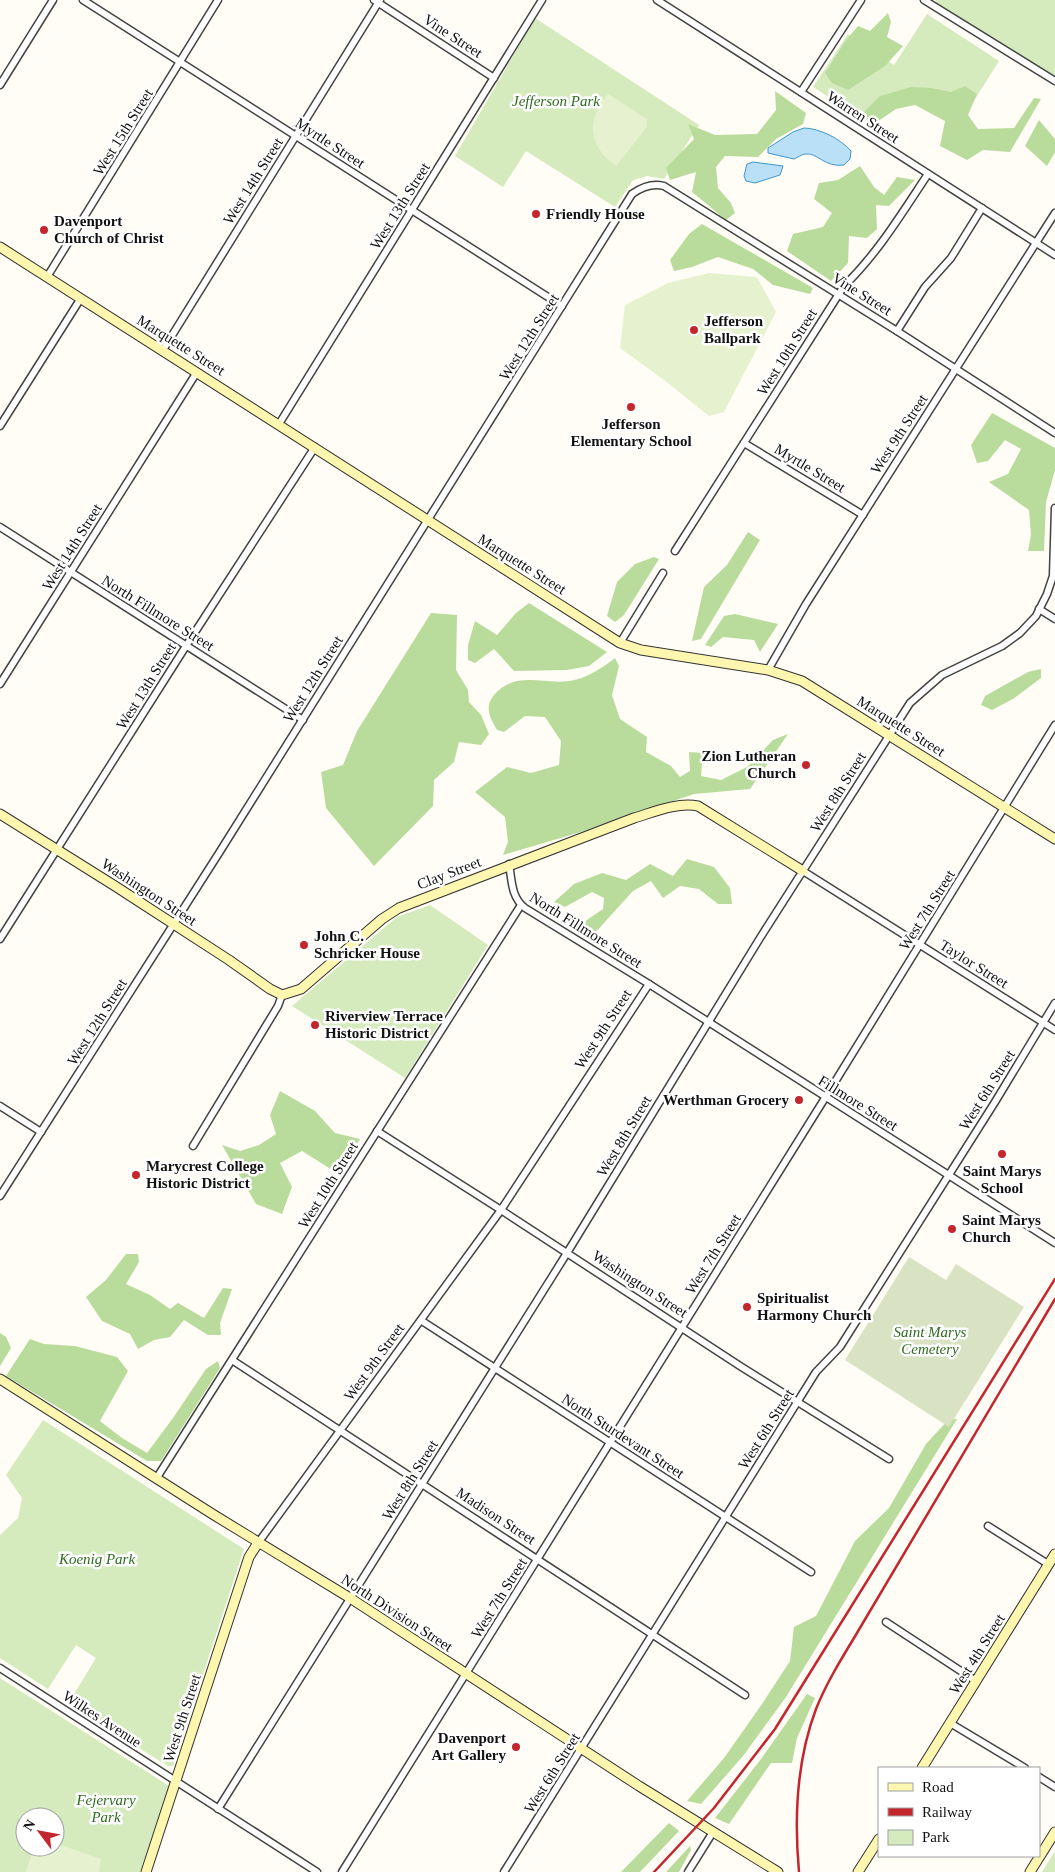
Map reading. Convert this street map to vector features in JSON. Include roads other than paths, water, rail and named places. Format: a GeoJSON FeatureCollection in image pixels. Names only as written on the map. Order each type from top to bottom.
{"type":"FeatureCollection","features":[{"type":"Feature","properties":{"kind":"street"},"geometry":{"type":"LineString","coordinates":[[0,85],[53,0]]}},
{"type":"Feature","properties":{"kind":"street","name":"Myrtle Street"},"geometry":{"type":"LineString","coordinates":[[83,0],[562,306]]}},
{"type":"Feature","properties":{"kind":"street","name":"West 15th Street"},"geometry":{"type":"LineString","coordinates":[[47,277],[218,0]]}},
{"type":"Feature","properties":{"kind":"street","name":"West 13th Street"},"geometry":{"type":"LineString","coordinates":[[279,424],[542,0]]}},
{"type":"Feature","properties":{"kind":"street","name":"Warren Street"},"geometry":{"type":"LineString","coordinates":[[657,0],[1055,255]]}},
{"type":"Feature","properties":{"kind":"street"},"geometry":{"type":"LineString","coordinates":[[801,92],[860,0]]}},
{"type":"Feature","properties":{"kind":"street"},"geometry":{"type":"LineString","coordinates":[[924,0],[1055,81]]}},
{"type":"Feature","properties":{"kind":"street","name":"Vine Street"},"geometry":{"type":"LineString","coordinates":[[378,1],[494,78]]}},
{"type":"Feature","properties":{"kind":"street","name":"West 14th Street"},"geometry":{"type":"LineString","coordinates":[[163,350],[378,1]]}},
{"type":"Feature","properties":{"kind":"street","name":"West 10th Street"},"geometry":{"type":"LineString","coordinates":[[676,551],[844,286],[864,267],[880,246],[928,174]]}},
{"type":"Feature","properties":{"kind":"street","name":"Vine Street"},"geometry":{"type":"LineString","coordinates":[[653,185],[664,186],[839,294],[1055,434]]}},
{"type":"Feature","properties":{"kind":"street","name":"West 12th Street"},"geometry":{"type":"LineString","coordinates":[[0,1196],[303,720],[632,194],[641,188],[653,185]]}},
{"type":"Feature","properties":{"kind":"street"},"geometry":{"type":"LineString","coordinates":[[897,331],[925,287],[951,258],[982,208]]}},
{"type":"Feature","properties":{"kind":"street","name":"West 9th Street"},"geometry":{"type":"LineString","coordinates":[[768,670],[806,604],[1055,213]]}},
{"type":"Feature","properties":{"kind":"street","name":"Marquette Street"},"geometry":{"type":"LineString","coordinates":[[0,247],[620,643],[641,650],[768,670],[802,681],[1055,838]]}},
{"type":"Feature","properties":{"kind":"street"},"geometry":{"type":"LineString","coordinates":[[0,426],[81,298]]}},
{"type":"Feature","properties":{"kind":"street","name":"West 14th Street"},"geometry":{"type":"LineString","coordinates":[[0,684],[197,372]]}},
{"type":"Feature","properties":{"kind":"street","name":"Myrtle Street"},"geometry":{"type":"LineString","coordinates":[[744,443],[863,515]]}},
{"type":"Feature","properties":{"kind":"street","name":"West 13th Street"},"geometry":{"type":"LineString","coordinates":[[0,940],[186,646],[315,447]]}},
{"type":"Feature","properties":{"kind":"street","name":"West 8th Street"},"geometry":{"type":"LineString","coordinates":[[218,1809],[567,1253],[708,1022],[910,703],[942,675],[1002,646],[1020,633],[1036,616],[1054,576],[1055,508]]}},
{"type":"Feature","properties":{"kind":"street","name":"North Fillmore Street"},"geometry":{"type":"LineString","coordinates":[[0,528],[303,720]]}},
{"type":"Feature","properties":{"kind":"street"},"geometry":{"type":"LineString","coordinates":[[620,643],[663,573]]}},
{"type":"Feature","properties":{"kind":"street"},"geometry":{"type":"LineString","coordinates":[[1039,609],[1055,619]]}},
{"type":"Feature","properties":{"kind":"street","name":"West 7th Street"},"geometry":{"type":"LineString","coordinates":[[342,1872],[539,1559],[1055,725]]}},
{"type":"Feature","properties":{"kind":"street","name":"Clay Street"},"geometry":{"type":"LineString","coordinates":[[282,995],[300,989],[382,919],[399,908],[509,864],[634,818],[673,807],[698,806],[803,871]]}},
{"type":"Feature","properties":{"kind":"street","name":"Washington Street"},"geometry":{"type":"LineString","coordinates":[[0,814],[282,995]]}},
{"type":"Feature","properties":{"kind":"street","name":"North Fillmore Street"},"geometry":{"type":"LineString","coordinates":[[509,864],[514,895],[521,905],[649,984]]}},
{"type":"Feature","properties":{"kind":"street","name":"Taylor Street"},"geometry":{"type":"LineString","coordinates":[[803,871],[1055,1030]]}},
{"type":"Feature","properties":{"kind":"street","name":"West 10th Street"},"geometry":{"type":"LineString","coordinates":[[156,1478],[521,905]]}},
{"type":"Feature","properties":{"kind":"street","name":"West 9th Street"},"geometry":{"type":"LineString","coordinates":[[146,1872],[249,1557],[501,1210],[649,984]]}},
{"type":"Feature","properties":{"kind":"street","name":"Fillmore Street"},"geometry":{"type":"LineString","coordinates":[[649,984],[1055,1243]]}},
{"type":"Feature","properties":{"kind":"street"},"geometry":{"type":"LineString","coordinates":[[193,1146],[278,1006],[282,995]]}},
{"type":"Feature","properties":{"kind":"street","name":"West 6th Street"},"geometry":{"type":"LineString","coordinates":[[504,1872],[816,1372],[840,1347],[1055,1003]]}},
{"type":"Feature","properties":{"kind":"street"},"geometry":{"type":"LineString","coordinates":[[0,1106],[41,1132]]}},
{"type":"Feature","properties":{"kind":"street","name":"Washington Street"},"geometry":{"type":"LineString","coordinates":[[377,1132],[501,1210],[681,1328],[889,1459]]}},
{"type":"Feature","properties":{"kind":"street","name":"North Sturdevant Street"},"geometry":{"type":"LineString","coordinates":[[422,1321],[811,1572]]}},
{"type":"Feature","properties":{"kind":"street","name":"Madison Street"},"geometry":{"type":"LineString","coordinates":[[232,1360],[745,1694]]}},
{"type":"Feature","properties":{"kind":"street","name":"North Division Street"},"geometry":{"type":"LineString","coordinates":[[0,1379],[258,1543],[350,1598],[582,1749],[778,1872]]}},
{"type":"Feature","properties":{"kind":"street"},"geometry":{"type":"LineString","coordinates":[[988,1526],[1048,1564]]}},
{"type":"Feature","properties":{"kind":"street","name":"West 4th Street"},"geometry":{"type":"LineString","coordinates":[[923,1767],[1055,1554]]}},
{"type":"Feature","properties":{"kind":"street"},"geometry":{"type":"LineString","coordinates":[[886,1622],[976,1681]]}},
{"type":"Feature","properties":{"kind":"street","name":"Wilkes Avenue"},"geometry":{"type":"LineString","coordinates":[[0,1668],[317,1872]]}},
{"type":"Feature","properties":{"kind":"street"},"geometry":{"type":"LineString","coordinates":[[950,1723],[1023,1767]]}},
{"type":"Feature","properties":{"kind":"street"},"geometry":{"type":"LineString","coordinates":[[1040,1777],[1055,1786]]}},
{"type":"Feature","properties":{"kind":"street"},"geometry":{"type":"LineString","coordinates":[[688,1872],[713,1832]]}},
{"type":"Feature","properties":{"kind":"street"},"geometry":{"type":"LineString","coordinates":[[1040,1856],[1055,1832]]}},
{"type":"Feature","properties":{"kind":"street"},"geometry":{"type":"LineString","coordinates":[[858,1872],[878,1841]]}},
{"type":"Feature","properties":{"kind":"street"},"geometry":{"type":"LineString","coordinates":[[1030,1872],[1039,1857]]}},
{"type":"Feature","properties":{"kind":"water"},"geometry":{"type":"Polygon","coordinates":[[[804,128],[823,132],[842,142],[851,151],[850,159],[844,165],[837,165],[809,154],[804,154],[794,159],[768,153],[768,148],[793,132],[804,128]]]}},
{"type":"Feature","properties":{"kind":"water"},"geometry":{"type":"Polygon","coordinates":[[[753,162],[783,166],[780,175],[755,183],[746,181],[744,176],[747,164],[753,162]]]}},
{"type":"Feature","properties":{"kind":"railway"},"geometry":{"type":"LineString","coordinates":[[654,1872],[714,1808],[775,1729],[1055,1279]]}},
{"type":"Feature","properties":{"kind":"railway"},"geometry":{"type":"LineString","coordinates":[[799,1872],[797,1851],[798,1790],[804,1749],[820,1700],[844,1655],[1055,1299]]}},
{"type":"Feature","properties":{"kind":"place","name":"Friendly House"},"geometry":{"type":"Point","coordinates":[536,214]}},
{"type":"Feature","properties":{"kind":"place","name":"Davenport Church of Christ"},"geometry":{"type":"Point","coordinates":[44,230]}},
{"type":"Feature","properties":{"kind":"place","name":"Jefferson Ballpark"},"geometry":{"type":"Point","coordinates":[694,330]}},
{"type":"Feature","properties":{"kind":"place","name":"Jefferson Elementary School"},"geometry":{"type":"Point","coordinates":[631,407]}},
{"type":"Feature","properties":{"kind":"place","name":"Zion Lutheran Church"},"geometry":{"type":"Point","coordinates":[806,765]}},
{"type":"Feature","properties":{"kind":"place","name":"John C. Schricker House"},"geometry":{"type":"Point","coordinates":[304,945]}},
{"type":"Feature","properties":{"kind":"place","name":"Riverview Terrace Historic District"},"geometry":{"type":"Point","coordinates":[315,1025]}},
{"type":"Feature","properties":{"kind":"place","name":"Werthman Grocery"},"geometry":{"type":"Point","coordinates":[799,1100]}},
{"type":"Feature","properties":{"kind":"place","name":"Saint Marys School"},"geometry":{"type":"Point","coordinates":[1002,1154]}},
{"type":"Feature","properties":{"kind":"place","name":"Marycrest College Historic District"},"geometry":{"type":"Point","coordinates":[136,1175]}},
{"type":"Feature","properties":{"kind":"place","name":"Saint Marys Church"},"geometry":{"type":"Point","coordinates":[952,1229]}},
{"type":"Feature","properties":{"kind":"place","name":"Spiritualist Harmony Church"},"geometry":{"type":"Point","coordinates":[747,1307]}},
{"type":"Feature","properties":{"kind":"place","name":"Davenport Art Gallery"},"geometry":{"type":"Point","coordinates":[516,1747]}},
{"type":"Feature","properties":{"kind":"park label","name":"Jefferson Park"},"geometry":{"type":"Point","coordinates":[556,101]}},
{"type":"Feature","properties":{"kind":"park label","name":"Saint Marys Cemetery"},"geometry":{"type":"Point","coordinates":[930,1340]}},
{"type":"Feature","properties":{"kind":"park label","name":"Koenig Park"},"geometry":{"type":"Point","coordinates":[97,1559]}},
{"type":"Feature","properties":{"kind":"park label","name":"Fejervary Park"},"geometry":{"type":"Point","coordinates":[106,1808]}}]}
